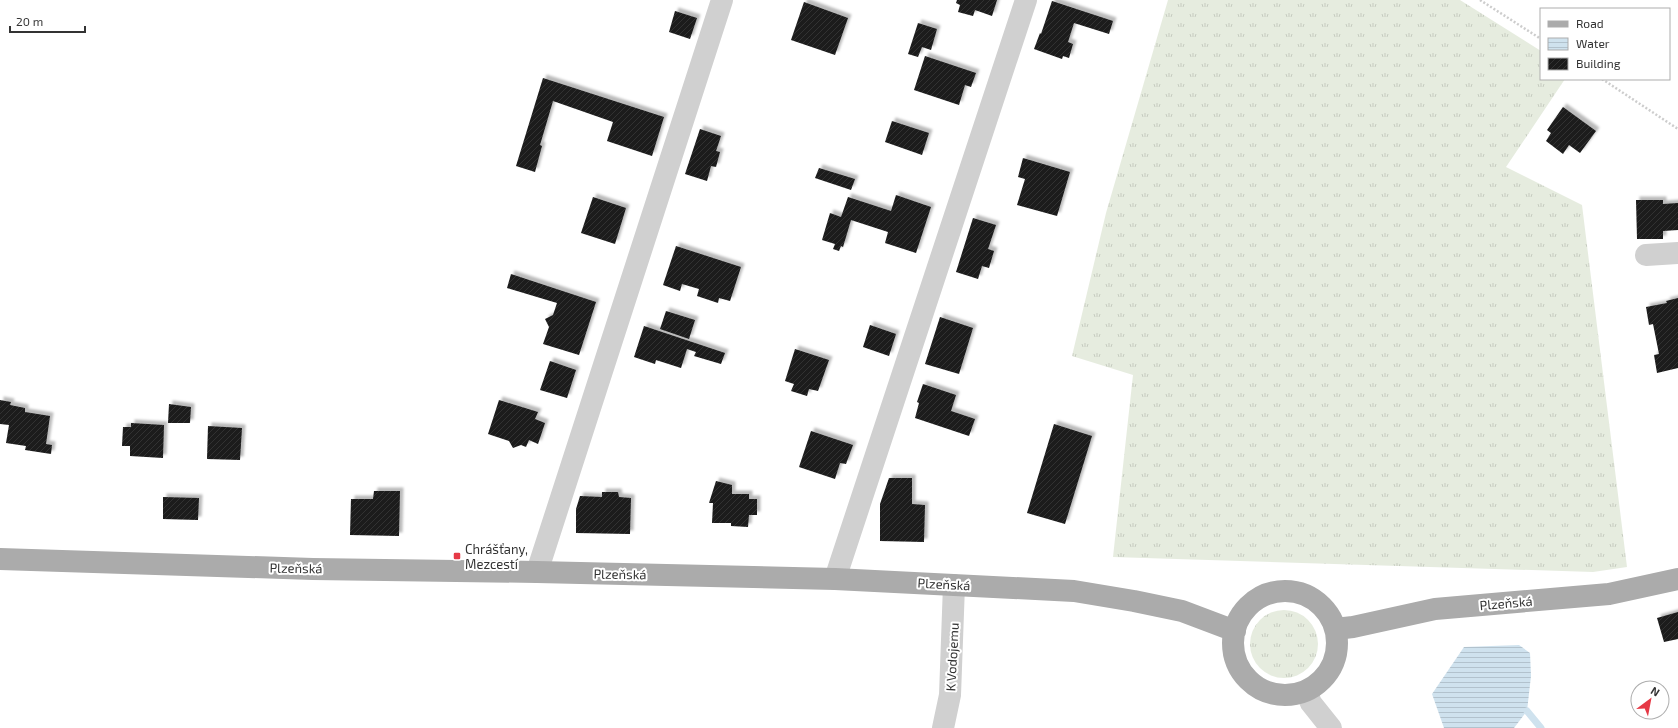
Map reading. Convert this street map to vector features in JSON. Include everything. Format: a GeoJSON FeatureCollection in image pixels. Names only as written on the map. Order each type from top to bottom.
{"type":"FeatureCollection","features":[{"type":"Feature","properties":{"kind":"main road","name":"Plzeňská"},"geometry":{"type":"LineString","coordinates":[[0,560],[313,569],[537,572],[835,579],[954,585],[1074,592],[1134,601],[1182,611],[1235,631]]}},
{"type":"Feature","properties":{"kind":"main road","name":"Plzeňská"},"geometry":{"type":"LineString","coordinates":[[1335,629],[1353,627],[1435,610],[1609,594],[1678,579]]}},
{"type":"Feature","properties":{"kind":"main road"},"geometry":{"type":"LineString","coordinates":[[1288,591],[1304,595],[1319,604],[1330,617],[1335,629],[1337,651],[1331,668],[1321,682],[1306,691],[1290,695],[1273,694],[1257,688],[1245,676],[1236,661],[1233,645],[1235,631],[1242,614],[1255,601],[1270,593],[1288,591]]}},
{"type":"Feature","properties":{"kind":"street"},"geometry":{"type":"LineString","coordinates":[[537,572],[722,0]]}},
{"type":"Feature","properties":{"kind":"street"},"geometry":{"type":"LineString","coordinates":[[835,579],[1026,0]]}},
{"type":"Feature","properties":{"kind":"street"},"geometry":{"type":"LineString","coordinates":[[1646,255],[1678,253]]}},
{"type":"Feature","properties":{"kind":"street","name":"K Vodojemu"},"geometry":{"type":"LineString","coordinates":[[943,728],[950,695],[954,585]]}},
{"type":"Feature","properties":{"kind":"street"},"geometry":{"type":"LineString","coordinates":[[1306,691],[1311,703],[1331,728]]}},
{"type":"Feature","properties":{"kind":"path"},"geometry":{"type":"LineString","coordinates":[[1480,0],[1540,38]]}},
{"type":"Feature","properties":{"kind":"path"},"geometry":{"type":"LineString","coordinates":[[1604,80],[1678,129]]}},
{"type":"Feature","properties":{"kind":"green space"},"geometry":{"type":"Polygon","coordinates":[[[1168,0],[1460,0],[1540,50],[1540,80],[1564,80],[1506,167],[1582,205],[1627,567],[1593,572],[1113,557],[1133,375],[1072,356],[1106,213],[1168,0]]]}},
{"type":"Feature","properties":{"kind":"green space"},"geometry":{"type":"Polygon","coordinates":[[[1277,610],[1291,610],[1303,615],[1313,625],[1318,637],[1318,651],[1313,663],[1303,673],[1291,678],[1277,678],[1265,673],[1255,663],[1250,651],[1250,637],[1255,625],[1265,615],[1277,610]]]}},
{"type":"Feature","properties":{"kind":"water"},"geometry":{"type":"Polygon","coordinates":[[[1519,645],[1530,653],[1531,676],[1527,711],[1514,728],[1444,728],[1432,694],[1464,647],[1519,645]]]}},
{"type":"Feature","properties":{"kind":"building"},"geometry":{"type":"Polygon","coordinates":[[[957,0],[997,0],[992,16],[975,10],[973,16],[958,12],[960,5],[956,3],[957,0]]]}},
{"type":"Feature","properties":{"kind":"building"},"geometry":{"type":"Polygon","coordinates":[[[1052,1],[1113,21],[1109,34],[1074,23],[1068,42],[1073,44],[1069,58],[1063,56],[1062,59],[1034,49],[1040,33],[1041,34],[1052,1]]]}},
{"type":"Feature","properties":{"kind":"building"},"geometry":{"type":"Polygon","coordinates":[[[804,2],[848,18],[835,55],[791,40],[804,2]]]}},
{"type":"Feature","properties":{"kind":"building"},"geometry":{"type":"Polygon","coordinates":[[[675,11],[697,18],[690,39],[669,32],[675,11]]]}},
{"type":"Feature","properties":{"kind":"building"},"geometry":{"type":"Polygon","coordinates":[[[918,23],[937,29],[931,50],[922,47],[918,57],[908,54],[918,23]]]}},
{"type":"Feature","properties":{"kind":"building"},"geometry":{"type":"Polygon","coordinates":[[[925,56],[976,73],[971,87],[965,85],[959,105],[914,90],[925,56]]]}},
{"type":"Feature","properties":{"kind":"building"},"geometry":{"type":"Polygon","coordinates":[[[543,78],[664,117],[652,156],[607,141],[613,122],[553,101],[540,145],[542,146],[535,172],[516,166],[543,78]]]}},
{"type":"Feature","properties":{"kind":"building"},"geometry":{"type":"Polygon","coordinates":[[[1563,107],[1596,131],[1580,153],[1569,145],[1563,154],[1546,141],[1551,133],[1547,130],[1563,107]]]}},
{"type":"Feature","properties":{"kind":"building"},"geometry":{"type":"Polygon","coordinates":[[[892,121],[929,133],[922,155],[885,142],[892,121]]]}},
{"type":"Feature","properties":{"kind":"building"},"geometry":{"type":"Polygon","coordinates":[[[700,129],[721,136],[716,151],[720,152],[716,167],[711,166],[707,181],[685,174],[700,129]]]}},
{"type":"Feature","properties":{"kind":"building"},"geometry":{"type":"Polygon","coordinates":[[[1023,158],[1070,172],[1057,216],[1017,205],[1025,179],[1018,177],[1023,158]]]}},
{"type":"Feature","properties":{"kind":"building"},"geometry":{"type":"Polygon","coordinates":[[[819,168],[855,179],[851,190],[815,178],[819,168]]]}},
{"type":"Feature","properties":{"kind":"building"},"geometry":{"type":"Polygon","coordinates":[[[896,195],[931,207],[916,253],[885,243],[888,232],[851,220],[843,247],[841,246],[839,251],[833,249],[835,244],[822,240],[830,213],[841,217],[848,197],[891,211],[896,195]]]}},
{"type":"Feature","properties":{"kind":"building"},"geometry":{"type":"Polygon","coordinates":[[[593,197],[626,208],[615,244],[581,233],[593,197]]]}},
{"type":"Feature","properties":{"kind":"building"},"geometry":{"type":"Polygon","coordinates":[[[1636,200],[1663,200],[1663,204],[1678,203],[1678,230],[1663,231],[1663,239],[1637,239],[1636,200]]]}},
{"type":"Feature","properties":{"kind":"building"},"geometry":{"type":"Polygon","coordinates":[[[973,218],[996,225],[988,249],[994,251],[989,268],[982,266],[978,279],[956,272],[973,218]]]}},
{"type":"Feature","properties":{"kind":"building"},"geometry":{"type":"Polygon","coordinates":[[[676,246],[741,267],[730,301],[719,298],[718,303],[697,296],[699,289],[682,284],[680,291],[663,285],[676,246]]]}},
{"type":"Feature","properties":{"kind":"building"},"geometry":{"type":"Polygon","coordinates":[[[511,274],[596,302],[579,355],[543,344],[549,327],[545,319],[553,315],[557,303],[507,288],[511,274]]]}},
{"type":"Feature","properties":{"kind":"building"},"geometry":{"type":"Polygon","coordinates":[[[1678,298],[1678,368],[1657,373],[1654,355],[1659,354],[1653,324],[1649,325],[1646,307],[1667,303],[1666,301],[1678,298]]]}},
{"type":"Feature","properties":{"kind":"building"},"geometry":{"type":"Polygon","coordinates":[[[666,311],[695,320],[689,339],[660,329],[666,311]]]}},
{"type":"Feature","properties":{"kind":"building"},"geometry":{"type":"Polygon","coordinates":[[[940,317],[973,328],[959,374],[925,364],[940,317]]]}},
{"type":"Feature","properties":{"kind":"building"},"geometry":{"type":"Polygon","coordinates":[[[870,325],[896,334],[889,356],[863,347],[870,325]]]}},
{"type":"Feature","properties":{"kind":"building"},"geometry":{"type":"Polygon","coordinates":[[[644,326],[725,353],[721,364],[694,356],[696,352],[687,349],[681,368],[656,360],[655,364],[634,357],[644,326]]]}},
{"type":"Feature","properties":{"kind":"building"},"geometry":{"type":"Polygon","coordinates":[[[795,349],[829,360],[818,391],[809,389],[807,396],[791,391],[794,384],[785,381],[795,349]]]}},
{"type":"Feature","properties":{"kind":"building"},"geometry":{"type":"Polygon","coordinates":[[[550,361],[576,370],[567,398],[540,390],[550,361]]]}},
{"type":"Feature","properties":{"kind":"building"},"geometry":{"type":"Polygon","coordinates":[[[923,384],[956,395],[951,411],[975,419],[969,436],[915,418],[919,403],[917,402],[923,384]]]}},
{"type":"Feature","properties":{"kind":"building"},"geometry":{"type":"Polygon","coordinates":[[[0,400],[11,402],[10,405],[25,408],[25,412],[50,416],[46,444],[52,445],[51,454],[25,450],[26,446],[6,443],[9,425],[0,424],[0,400]]]}},
{"type":"Feature","properties":{"kind":"building"},"geometry":{"type":"Polygon","coordinates":[[[499,400],[538,412],[535,419],[545,423],[538,444],[529,440],[526,447],[521,445],[513,448],[509,441],[488,434],[499,400]]]}},
{"type":"Feature","properties":{"kind":"building"},"geometry":{"type":"Polygon","coordinates":[[[169,404],[191,407],[190,423],[168,423],[169,404]]]}},
{"type":"Feature","properties":{"kind":"building"},"geometry":{"type":"Polygon","coordinates":[[[131,423],[164,425],[163,458],[130,456],[130,446],[122,446],[123,427],[131,427],[131,423]]]}},
{"type":"Feature","properties":{"kind":"building"},"geometry":{"type":"Polygon","coordinates":[[[1054,424],[1092,436],[1065,524],[1027,513],[1054,424]]]}},
{"type":"Feature","properties":{"kind":"building"},"geometry":{"type":"Polygon","coordinates":[[[208,426],[242,428],[240,460],[207,459],[208,426]]]}},
{"type":"Feature","properties":{"kind":"building"},"geometry":{"type":"Polygon","coordinates":[[[811,431],[853,445],[846,464],[840,463],[835,479],[799,467],[811,431]]]}},
{"type":"Feature","properties":{"kind":"building"},"geometry":{"type":"Polygon","coordinates":[[[889,478],[912,478],[912,504],[925,505],[924,542],[880,541],[880,504],[889,478]]]}},
{"type":"Feature","properties":{"kind":"building"},"geometry":{"type":"Polygon","coordinates":[[[716,481],[732,485],[732,494],[749,494],[749,499],[757,499],[757,515],[749,515],[748,527],[731,526],[731,523],[712,523],[713,503],[709,503],[716,481]]]}},
{"type":"Feature","properties":{"kind":"building"},"geometry":{"type":"Polygon","coordinates":[[[374,491],[400,491],[399,536],[350,535],[351,499],[373,499],[374,491]]]}},
{"type":"Feature","properties":{"kind":"building"},"geometry":{"type":"Polygon","coordinates":[[[602,492],[618,492],[619,497],[631,498],[630,534],[576,533],[576,509],[580,496],[602,497],[602,492]]]}},
{"type":"Feature","properties":{"kind":"building"},"geometry":{"type":"Polygon","coordinates":[[[163,497],[199,498],[198,520],[163,519],[163,497]]]}},
{"type":"Feature","properties":{"kind":"building"},"geometry":{"type":"Polygon","coordinates":[[[1678,612],[1678,639],[1664,642],[1657,618],[1678,612]]]}},
{"type":"Feature","properties":{"kind":"waterway"},"geometry":{"type":"LineString","coordinates":[[1527,711],[1541,728]]}},
{"type":"Feature","properties":{"kind":"place","name":"Chrášťany, Mezcestí"},"geometry":{"type":"Point","coordinates":[457,556]}}]}
